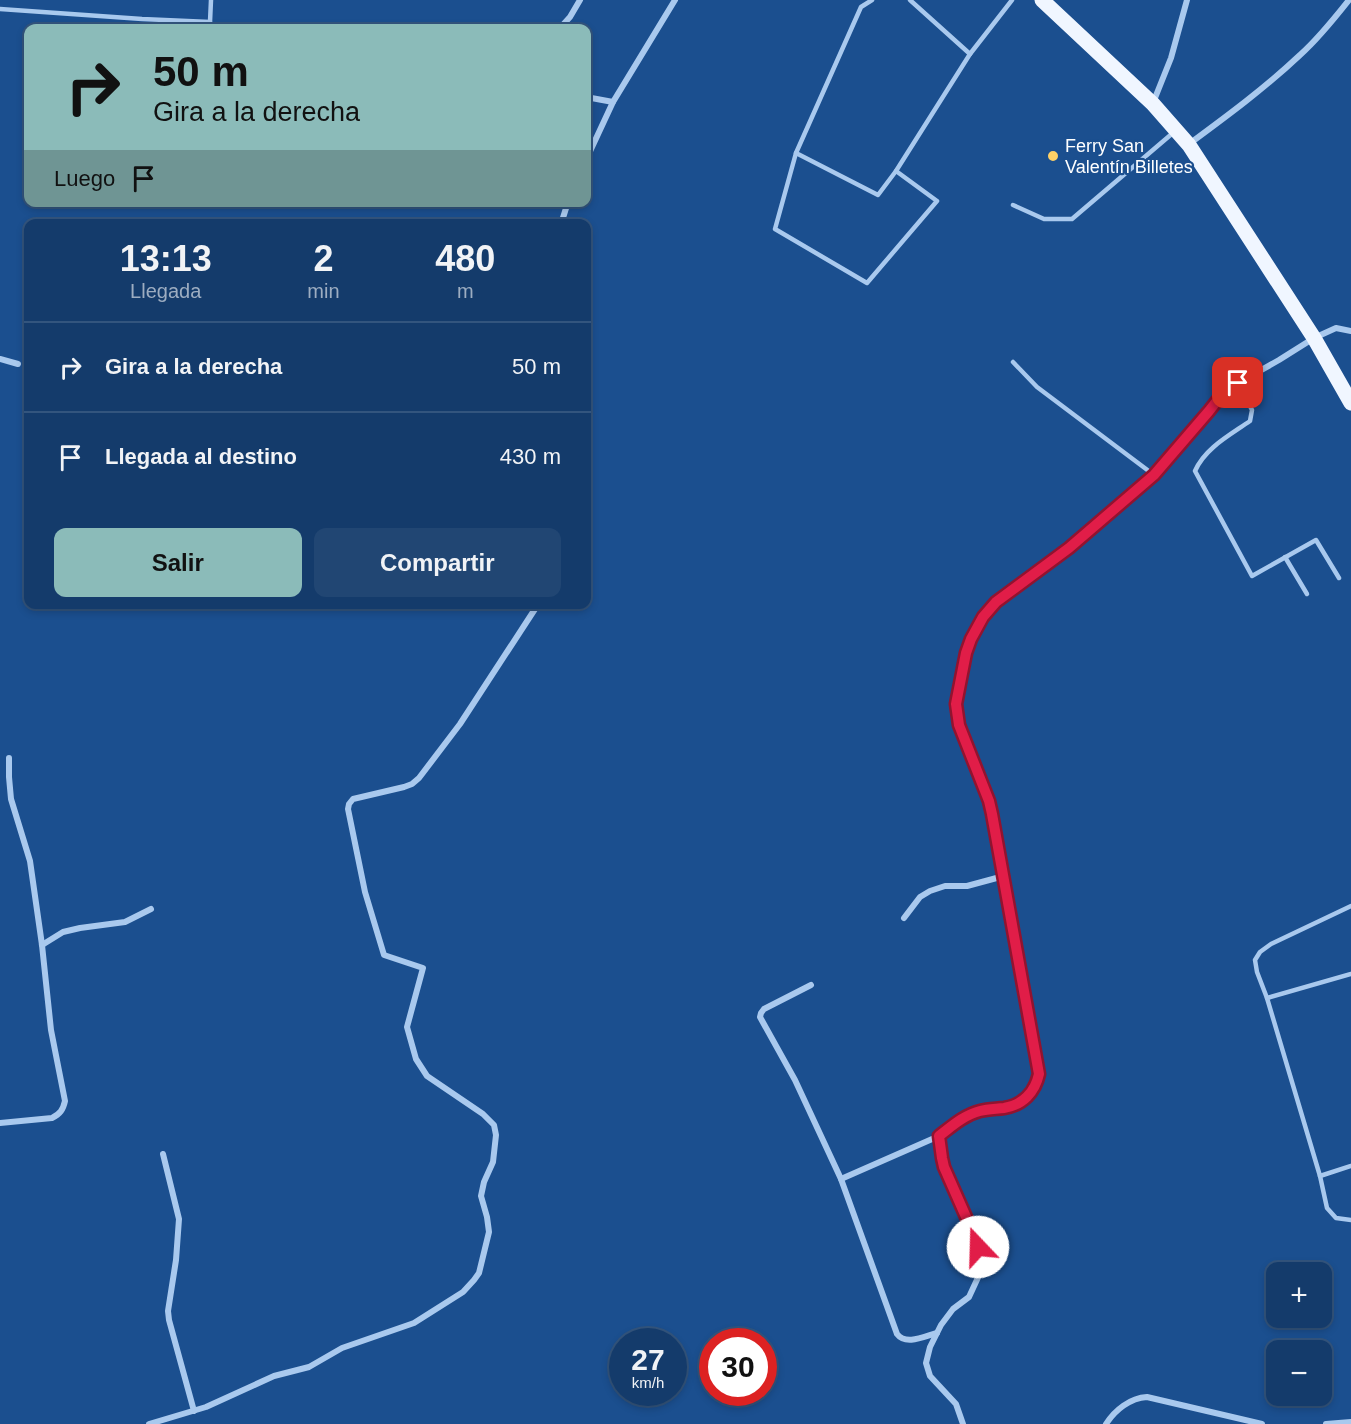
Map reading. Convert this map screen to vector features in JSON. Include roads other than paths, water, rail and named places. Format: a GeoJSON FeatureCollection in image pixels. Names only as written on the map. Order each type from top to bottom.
{"type":"FeatureCollection","features":[{"type":"Feature","properties":{"kind":"main road"},"geometry":{"type":"LineString","coordinates":[[1042,0],[1153,104],[1189,144],[1314,338],[1351,403]]}},
{"type":"Feature","properties":{"kind":"street"},"geometry":{"type":"LineString","coordinates":[[564,24],[580,0]]}},
{"type":"Feature","properties":{"kind":"street"},"geometry":{"type":"LineString","coordinates":[[591,149],[613,102],[675,0]]}},
{"type":"Feature","properties":{"kind":"street"},"geometry":{"type":"LineString","coordinates":[[1153,104],[1171,58],[1187,0]]}},
{"type":"Feature","properties":{"kind":"street"},"geometry":{"type":"LineString","coordinates":[[1189,144],[1237,109],[1302,54],[1349,0]]}},
{"type":"Feature","properties":{"kind":"street"},"geometry":{"type":"LineString","coordinates":[[591,98],[613,102]]}},
{"type":"Feature","properties":{"kind":"street"},"geometry":{"type":"LineString","coordinates":[[841,1179],[939,1136],[961,1119],[979,1111],[1006,1108],[1022,1102],[1029,1095],[1039,1074],[989,801],[957,715],[956,704],[966,653],[983,617],[996,602],[1069,548],[1154,475],[1220,397],[1238,383],[1314,338],[1336,328],[1351,331]]}},
{"type":"Feature","properties":{"kind":"street"},"geometry":{"type":"LineString","coordinates":[[0,359],[18,364]]}},
{"type":"Feature","properties":{"kind":"street"},"geometry":{"type":"LineString","coordinates":[[149,1424],[194,1411],[274,1376],[309,1367],[342,1348],[414,1323],[463,1292],[478,1273],[489,1232],[481,1196],[484,1182],[493,1162],[496,1134],[494,1125],[483,1114],[427,1076],[416,1059],[407,1027],[423,968],[384,955],[365,892],[348,809],[353,799],[404,787],[419,778],[460,724],[535,609]]}},
{"type":"Feature","properties":{"kind":"street"},"geometry":{"type":"LineString","coordinates":[[0,1123],[52,1118],[59,1114],[65,1101],[51,1030],[30,861],[11,799],[9,758]]}},
{"type":"Feature","properties":{"kind":"street"},"geometry":{"type":"LineString","coordinates":[[904,918],[920,897],[930,891],[945,886],[967,886],[1004,876]]}},
{"type":"Feature","properties":{"kind":"street"},"geometry":{"type":"LineString","coordinates":[[42,945],[63,932],[125,922],[151,909]]}},
{"type":"Feature","properties":{"kind":"street"},"geometry":{"type":"LineString","coordinates":[[812,985],[764,1009],[760,1017],[795,1080],[841,1179],[897,1334],[900,1338],[907,1340],[937,1333]]}},
{"type":"Feature","properties":{"kind":"street"},"geometry":{"type":"LineString","coordinates":[[939,1136],[944,1167],[974,1235],[982,1266],[969,1297],[952,1309],[937,1333],[926,1363],[930,1376],[956,1404],[963,1424]]}},
{"type":"Feature","properties":{"kind":"street"},"geometry":{"type":"LineString","coordinates":[[163,1154],[178,1219],[169,1320],[194,1411]]}},
{"type":"Feature","properties":{"kind":"street"},"geometry":{"type":"LineString","coordinates":[[1106,1424],[1115,1412],[1141,1397],[1262,1424]]}},
{"type":"Feature","properties":{"kind":"street"},"geometry":{"type":"LineString","coordinates":[[1326,1424],[1351,1422]]}},
{"type":"Feature","properties":{"kind":"lane"},"geometry":{"type":"LineString","coordinates":[[0,9],[210,22],[211,0]]}},
{"type":"Feature","properties":{"kind":"lane"},"geometry":{"type":"LineString","coordinates":[[872,0],[861,7],[796,153],[775,229],[867,283],[937,201],[896,171]]}},
{"type":"Feature","properties":{"kind":"lane"},"geometry":{"type":"LineString","coordinates":[[910,0],[970,54]]}},
{"type":"Feature","properties":{"kind":"lane"},"geometry":{"type":"LineString","coordinates":[[796,153],[878,195],[896,171],[970,54],[1012,0]]}},
{"type":"Feature","properties":{"kind":"lane"},"geometry":{"type":"LineString","coordinates":[[1013,205],[1044,219],[1072,219],[1176,130]]}},
{"type":"Feature","properties":{"kind":"lane"},"geometry":{"type":"LineString","coordinates":[[1013,362],[1037,387],[1154,475]]}},
{"type":"Feature","properties":{"kind":"lane"},"geometry":{"type":"LineString","coordinates":[[1238,383],[1252,410],[1250,421],[1211,449],[1199,462],[1195,471],[1252,576],[1316,540],[1339,578]]}},
{"type":"Feature","properties":{"kind":"lane"},"geometry":{"type":"LineString","coordinates":[[1285,557],[1307,594]]}},
{"type":"Feature","properties":{"kind":"lane"},"geometry":{"type":"LineString","coordinates":[[1351,906],[1271,944],[1260,952],[1255,960],[1320,1176],[1327,1208],[1336,1218],[1351,1220]]}},
{"type":"Feature","properties":{"kind":"lane"},"geometry":{"type":"LineString","coordinates":[[1267,998],[1351,974]]}},
{"type":"Feature","properties":{"kind":"lane"},"geometry":{"type":"LineString","coordinates":[[1320,1176],[1351,1166]]}},
{"type":"Feature","properties":{"kind":"place","name":"Ferry San Valentín Billetes"},"geometry":{"type":"Point","coordinates":[1053,156]}}]}
